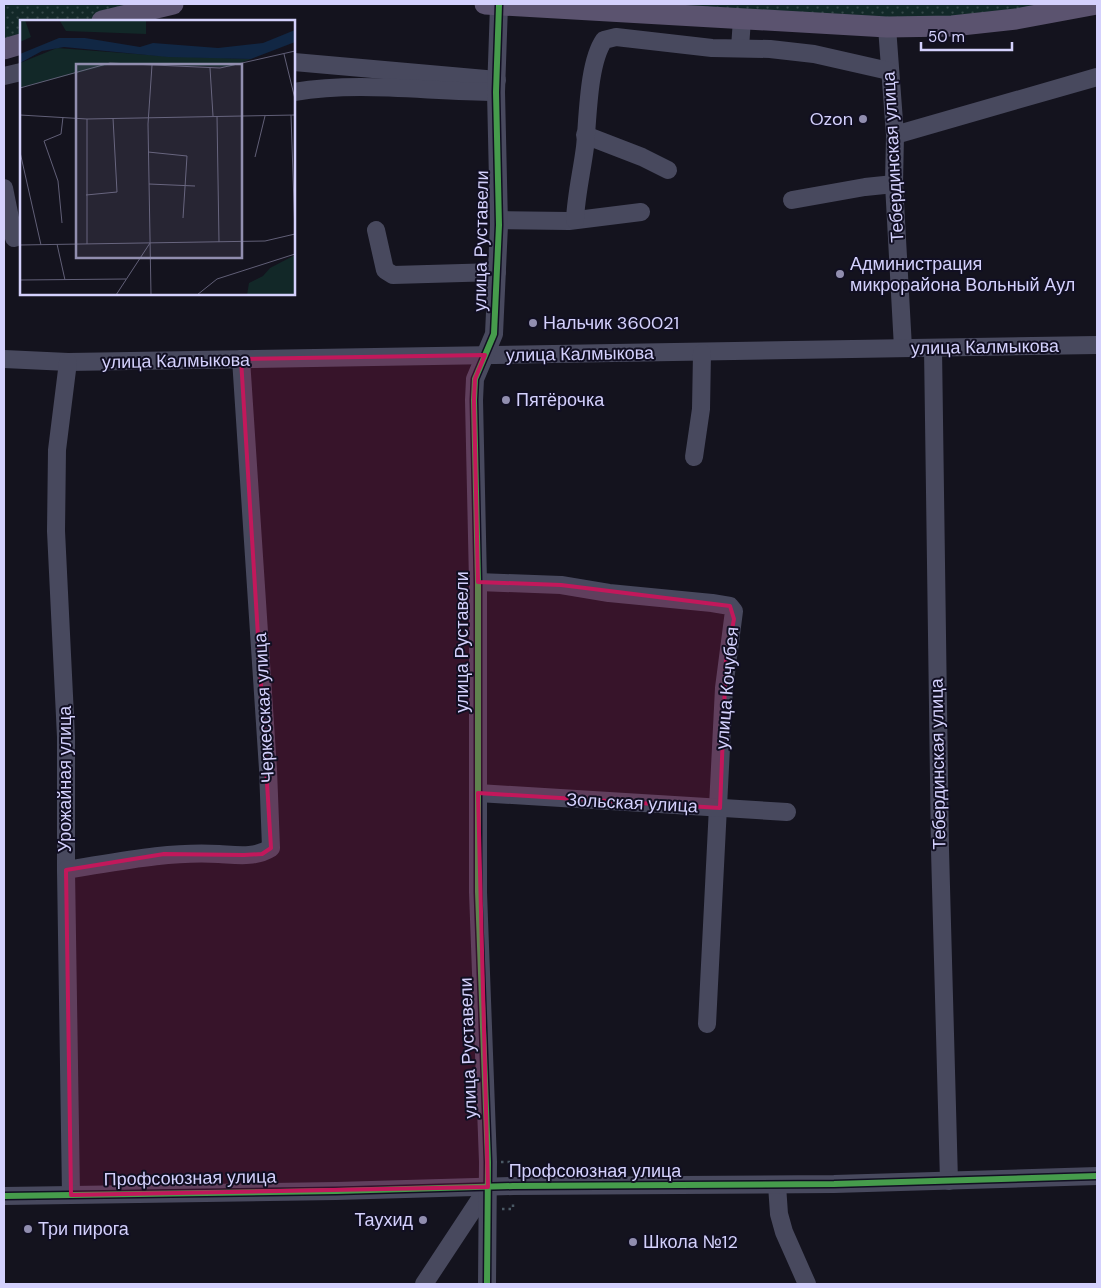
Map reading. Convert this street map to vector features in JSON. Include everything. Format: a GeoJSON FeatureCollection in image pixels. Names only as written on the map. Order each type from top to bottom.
{"type":"FeatureCollection","features":[{"type":"Feature","properties":{"kind":"main road"},"geometry":{"type":"LineString","coordinates":[[106,20],[173,4]]}},
{"type":"Feature","properties":{"kind":"main road"},"geometry":{"type":"LineString","coordinates":[[492,4],[887,27],[952,26],[1007,20],[1097,4]]}},
{"type":"Feature","properties":{"kind":"main road"},"geometry":{"type":"LineString","coordinates":[[4,48],[20,44]]}},
{"type":"Feature","properties":{"kind":"street","name":"улица Руставели"},"geometry":{"type":"LineString","coordinates":[[487,1284],[488,1187],[478,912],[478,582],[474,400],[475,379],[494,334],[497,272],[499,220],[497,86],[492,4]]}},
{"type":"Feature","properties":{"kind":"street"},"geometry":{"type":"LineString","coordinates":[[740,48],[742,19]]}},
{"type":"Feature","properties":{"kind":"street","name":"Тебердинская улица"},"geometry":{"type":"LineString","coordinates":[[887,27],[895,135],[894,184],[904,348]]}},
{"type":"Feature","properties":{"kind":"street"},"geometry":{"type":"LineString","coordinates":[[575,220],[576,193],[598,49],[604,40],[616,37],[712,48],[740,48],[814,54],[889,70]]}},
{"type":"Feature","properties":{"kind":"street"},"geometry":{"type":"LineString","coordinates":[[298,63],[497,86],[453,92],[372,86],[333,86],[297,92],[298,63]]}},
{"type":"Feature","properties":{"kind":"street"},"geometry":{"type":"LineString","coordinates":[[4,76],[20,72]]}},
{"type":"Feature","properties":{"kind":"street"},"geometry":{"type":"LineString","coordinates":[[895,135],[1097,77]]}},
{"type":"Feature","properties":{"kind":"street"},"geometry":{"type":"LineString","coordinates":[[585,135],[642,157],[668,170]]}},
{"type":"Feature","properties":{"kind":"street"},"geometry":{"type":"LineString","coordinates":[[792,200],[858,188],[894,184]]}},
{"type":"Feature","properties":{"kind":"street"},"geometry":{"type":"LineString","coordinates":[[4,188],[14,238]]}},
{"type":"Feature","properties":{"kind":"street"},"geometry":{"type":"LineString","coordinates":[[499,220],[575,220],[641,212]]}},
{"type":"Feature","properties":{"kind":"street"},"geometry":{"type":"LineString","coordinates":[[376,230],[385,270],[393,275],[497,272]]}},
{"type":"Feature","properties":{"kind":"street","name":"улица Калмыкова"},"geometry":{"type":"LineString","coordinates":[[4,359],[68,362],[1097,345]]}},
{"type":"Feature","properties":{"kind":"street","name":"Тебердинская улица"},"geometry":{"type":"LineString","coordinates":[[933,348],[940,850],[948,1181]]}},
{"type":"Feature","properties":{"kind":"street"},"geometry":{"type":"LineString","coordinates":[[694,457],[701,409],[702,353]]}},
{"type":"Feature","properties":{"kind":"street","name":"Черкесская улица"},"geometry":{"type":"LineString","coordinates":[[66,870],[164,854],[262,854],[271,848],[266,740],[241,359]]}},
{"type":"Feature","properties":{"kind":"street","name":"Урожайная улица"},"geometry":{"type":"LineString","coordinates":[[68,362],[57,450],[56,531],[66,737],[71,1195]]}},
{"type":"Feature","properties":{"kind":"street","name":"улица Кочубея"},"geometry":{"type":"LineString","coordinates":[[478,582],[561,585],[609,593],[730,606],[734,612],[726,661],[720,808],[707,1024]]}},
{"type":"Feature","properties":{"kind":"street","name":"Зольская улица"},"geometry":{"type":"LineString","coordinates":[[478,793],[787,812]]}},
{"type":"Feature","properties":{"kind":"street","name":"Профсоюзная улица"},"geometry":{"type":"LineString","coordinates":[[4,1196],[488,1187],[777,1185],[1097,1176]]}},
{"type":"Feature","properties":{"kind":"street"},"geometry":{"type":"LineString","coordinates":[[777,1185],[779,1214],[784,1232],[807,1284]]}},
{"type":"Feature","properties":{"kind":"street"},"geometry":{"type":"LineString","coordinates":[[424,1284],[488,1187]]}},
{"type":"Feature","properties":{"kind":"path"},"geometry":{"type":"LineString","coordinates":[[497,1162],[512,1162],[512,1176]]}},
{"type":"Feature","properties":{"kind":"path"},"geometry":{"type":"LineString","coordinates":[[500,1209],[513,1209],[513,1195]]}},
{"type":"Feature","properties":{"kind":"highlighted area"},"geometry":{"type":"Polygon","coordinates":[[[485,355],[475,379],[474,400],[478,582],[561,585],[730,606],[734,619],[726,661],[720,808],[478,793],[488,1187],[71,1195],[66,870],[164,854],[262,854],[271,848],[241,359],[485,355]]]}},
{"type":"Feature","properties":{"kind":"green space"},"geometry":{"type":"Polygon","coordinates":[[[4,4],[173,4],[106,20],[20,20],[20,44],[4,49],[4,4]]]}},
{"type":"Feature","properties":{"kind":"green space"},"geometry":{"type":"Polygon","coordinates":[[[485,4],[1097,4],[952,26],[485,4]]]}},
{"type":"Feature","properties":{"kind":"cycle path"},"geometry":{"type":"LineString","coordinates":[[487,1284],[488,1162],[478,892],[478,582],[474,400],[475,379],[494,334],[499,225],[496,92],[499,5]]}},
{"type":"Feature","properties":{"kind":"cycle path"},"geometry":{"type":"LineString","coordinates":[[4,1196],[336,1191],[513,1186],[834,1184],[1097,1176]]}},
{"type":"Feature","properties":{"kind":"place","name":"Ozon"},"geometry":{"type":"Point","coordinates":[863,119]}},
{"type":"Feature","properties":{"kind":"place","name":"Администрация микрорайона Вольный Аул"},"geometry":{"type":"Point","coordinates":[840,274]}},
{"type":"Feature","properties":{"kind":"place","name":"Нальчик 360021"},"geometry":{"type":"Point","coordinates":[533,323]}},
{"type":"Feature","properties":{"kind":"place","name":"Пятёрочка"},"geometry":{"type":"Point","coordinates":[506,400]}},
{"type":"Feature","properties":{"kind":"place","name":"Таухид"},"geometry":{"type":"Point","coordinates":[423,1220]}},
{"type":"Feature","properties":{"kind":"place","name":"Три пирога"},"geometry":{"type":"Point","coordinates":[28,1229]}},
{"type":"Feature","properties":{"kind":"place","name":"Школа №12"},"geometry":{"type":"Point","coordinates":[633,1242]}}]}
